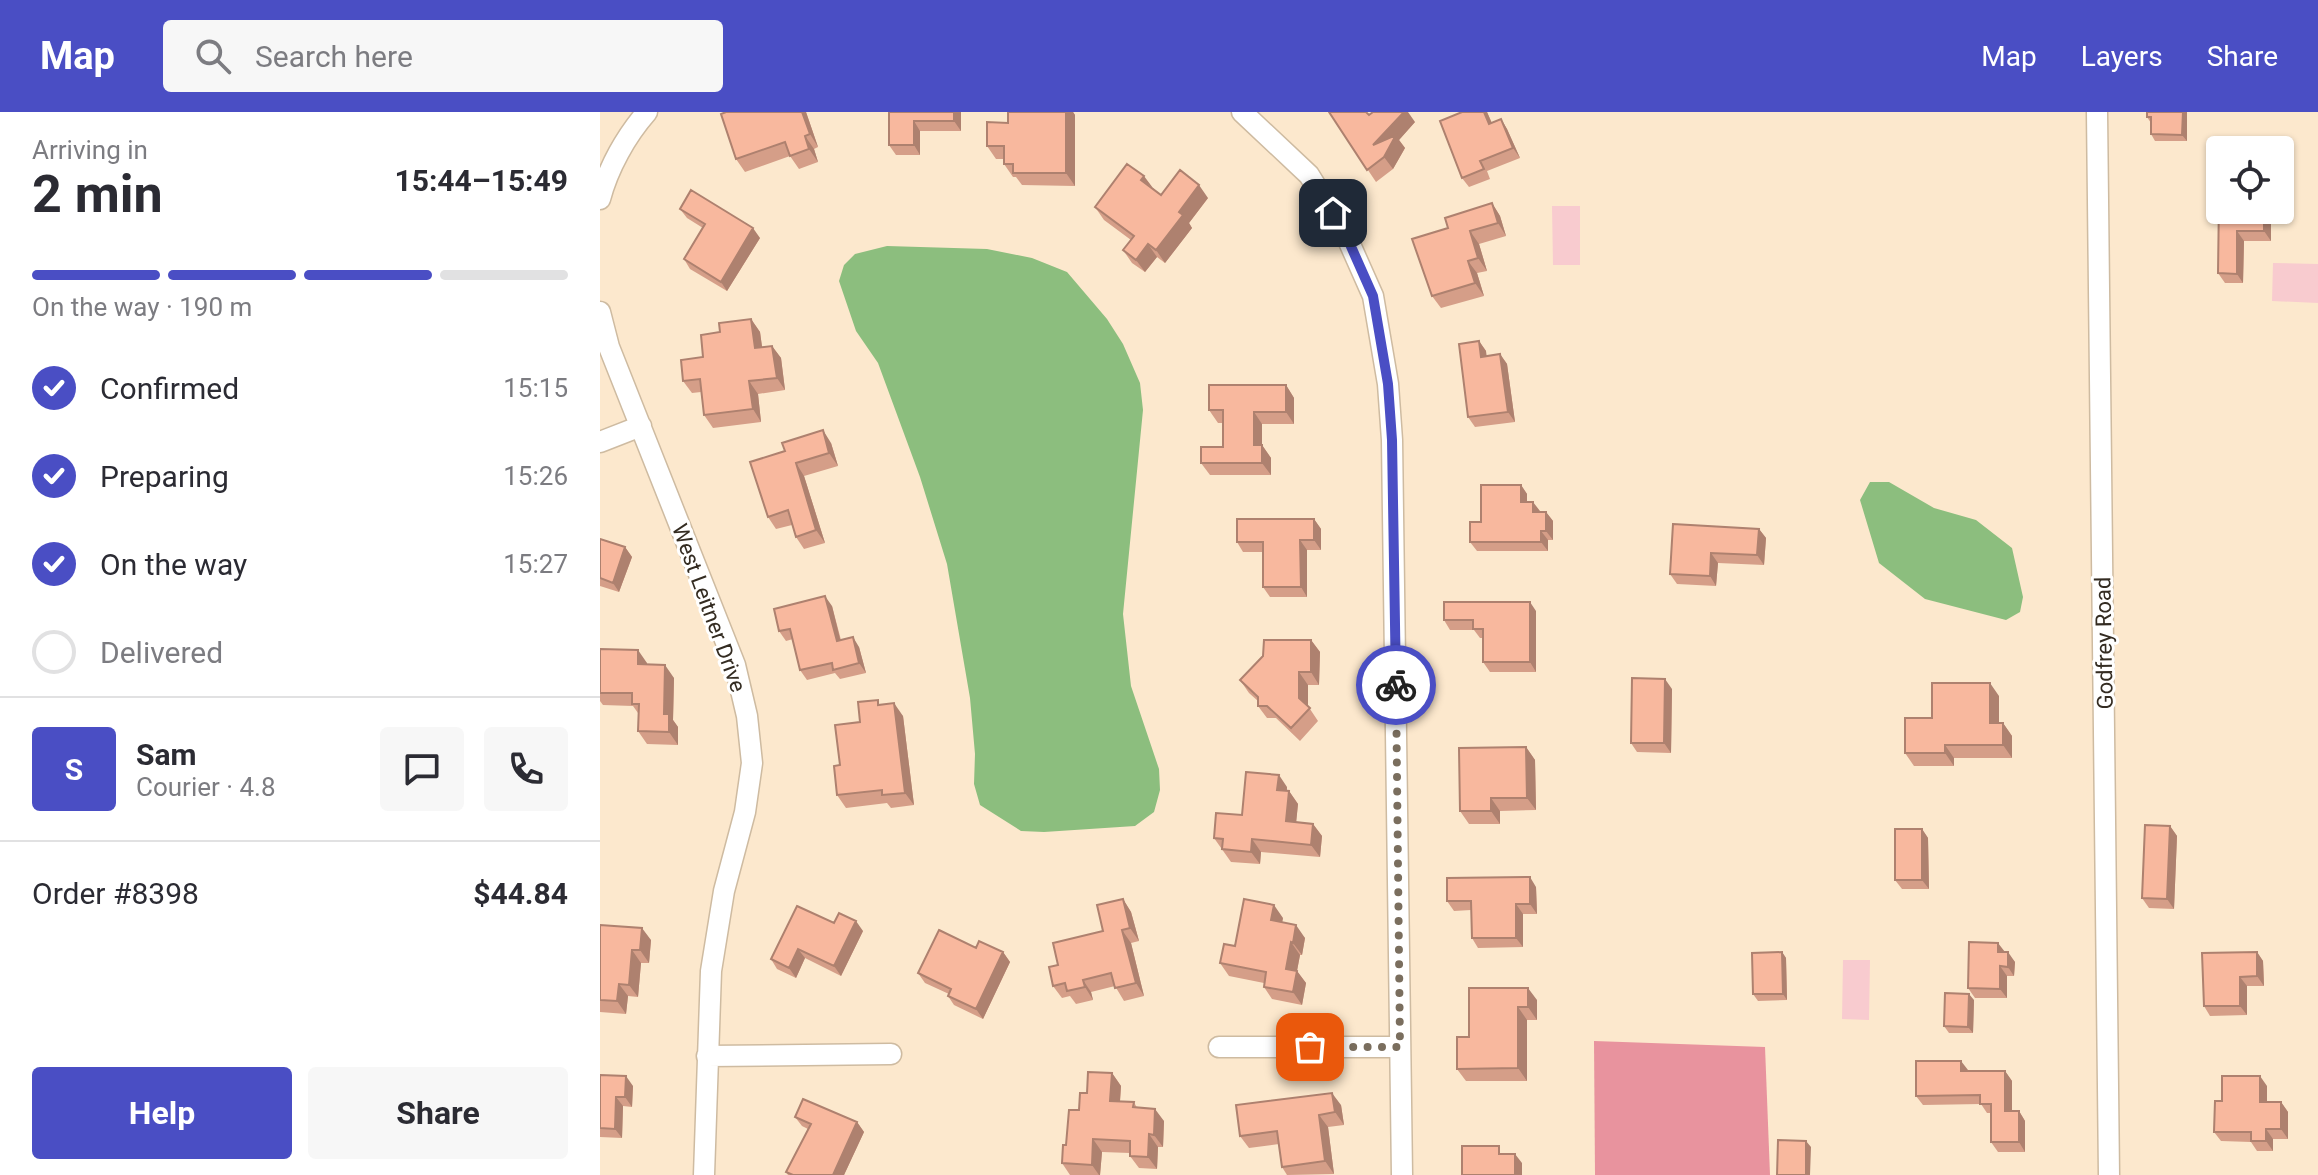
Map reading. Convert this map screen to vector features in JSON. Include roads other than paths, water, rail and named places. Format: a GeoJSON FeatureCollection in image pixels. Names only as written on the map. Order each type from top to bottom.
{"type":"FeatureCollection","features":[{"type":"Feature","properties":{"kind":"street"},"geometry":{"type":"LineString","coordinates":[[600,199],[605,182],[627,141],[647,112]]}},
{"type":"Feature","properties":{"kind":"street"},"geometry":{"type":"LineString","coordinates":[[1242,112],[1309,175],[1345,233],[1373,296],[1388,384],[1392,440],[1402,1175]]}},
{"type":"Feature","properties":{"kind":"street","name":"Godfrey Road"},"geometry":{"type":"LineString","coordinates":[[2097,112],[2109,1175]]}},
{"type":"Feature","properties":{"kind":"street","name":"West Leitner Drive"},"geometry":{"type":"LineString","coordinates":[[600,312],[609,347],[735,665],[747,716],[752,765],[745,812],[724,891],[711,971],[704,1175]]}},
{"type":"Feature","properties":{"kind":"street"},"geometry":{"type":"LineString","coordinates":[[600,442],[641,426]]}},
{"type":"Feature","properties":{"kind":"street"},"geometry":{"type":"LineString","coordinates":[[1219,1047],[1400,1047]]}},
{"type":"Feature","properties":{"kind":"street"},"geometry":{"type":"LineString","coordinates":[[707,1056],[891,1054]]}}]}
